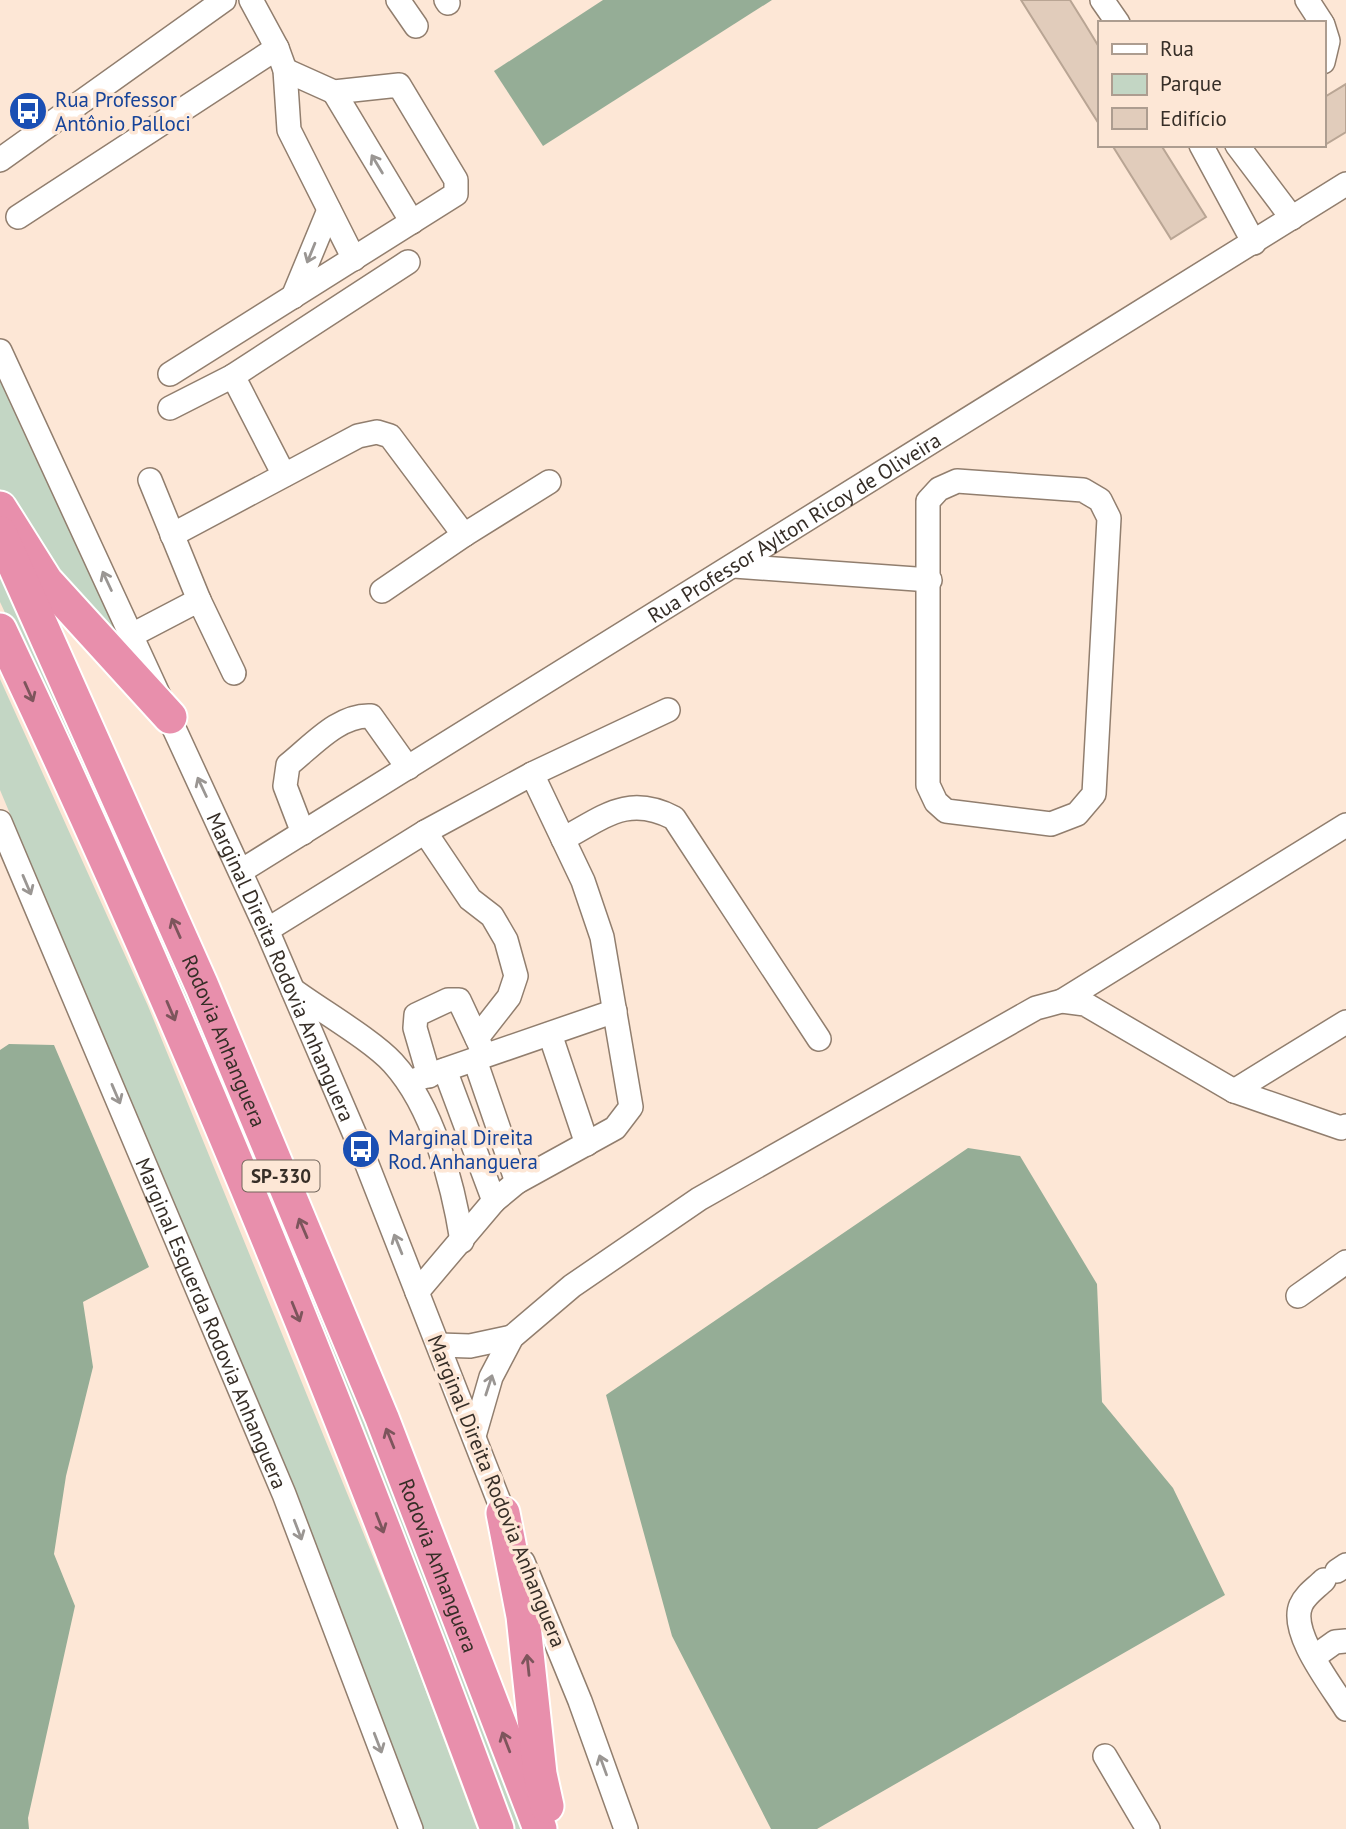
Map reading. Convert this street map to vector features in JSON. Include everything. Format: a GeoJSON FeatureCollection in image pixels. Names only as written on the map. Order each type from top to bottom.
{"type":"FeatureCollection","features":[{"type":"Feature","properties":{"kind":"highway"},"geometry":{"type":"LineString","coordinates":[[0,508],[46,581],[170,717]]}},
{"type":"Feature","properties":{"kind":"highway","name":"Rodovia Anhanguera"},"geometry":{"type":"LineString","coordinates":[[0,533],[207,999],[387,1430],[540,1829]]}},
{"type":"Feature","properties":{"kind":"highway","name":"Rodovia Anhanguera"},"geometry":{"type":"LineString","coordinates":[[0,630],[160,986],[255,1212],[497,1829]]}},
{"type":"Feature","properties":{"kind":"highway"},"geometry":{"type":"LineString","coordinates":[[503,1513],[523,1616],[540,1774],[552,1829]]}},
{"type":"Feature","properties":{"kind":"street"},"geometry":{"type":"LineString","coordinates":[[0,160],[224,0]]}},
{"type":"Feature","properties":{"kind":"street"},"geometry":{"type":"LineString","coordinates":[[251,0],[277,48],[285,70],[289,130],[354,259]]}},
{"type":"Feature","properties":{"kind":"street"},"geometry":{"type":"LineString","coordinates":[[398,0],[416,26]]}},
{"type":"Feature","properties":{"kind":"street"},"geometry":{"type":"LineString","coordinates":[[1102,0],[1117,21]]}},
{"type":"Feature","properties":{"kind":"street"},"geometry":{"type":"LineString","coordinates":[[1307,0],[1321,21]]}},
{"type":"Feature","properties":{"kind":"street"},"geometry":{"type":"LineString","coordinates":[[1325,31],[1328,41],[1325,54]]}},
{"type":"Feature","properties":{"kind":"street"},"geometry":{"type":"LineString","coordinates":[[18,217],[277,48]]}},
{"type":"Feature","properties":{"kind":"street"},"geometry":{"type":"LineString","coordinates":[[170,374],[456,194],[456,180],[399,85],[334,92],[285,70]]}},
{"type":"Feature","properties":{"kind":"street"},"geometry":{"type":"LineString","coordinates":[[334,92],[412,222]]}},
{"type":"Feature","properties":{"kind":"street"},"geometry":{"type":"LineString","coordinates":[[1202,147],[1254,243]]}},
{"type":"Feature","properties":{"kind":"street"},"geometry":{"type":"LineString","coordinates":[[1239,147],[1292,218]]}},
{"type":"Feature","properties":{"kind":"street","name":"Rua Professor Aylton Ricoy de Oliveira"},"geometry":{"type":"LineString","coordinates":[[241,871],[1346,184]]}},
{"type":"Feature","properties":{"kind":"street"},"geometry":{"type":"LineString","coordinates":[[293,297],[329,210]]}},
{"type":"Feature","properties":{"kind":"street"},"geometry":{"type":"LineString","coordinates":[[170,408],[233,376],[408,262]]}},
{"type":"Feature","properties":{"kind":"street","name":"Marginal Direita Rodovia Anhanguera"},"geometry":{"type":"LineString","coordinates":[[0,351],[268,930],[439,1345],[503,1513],[580,1701],[626,1829]]}},
{"type":"Feature","properties":{"kind":"street"},"geometry":{"type":"LineString","coordinates":[[233,376],[284,475]]}},
{"type":"Feature","properties":{"kind":"street"},"geometry":{"type":"LineString","coordinates":[[172,535],[358,436],[377,432],[390,436],[464,536]]}},
{"type":"Feature","properties":{"kind":"street"},"geometry":{"type":"LineString","coordinates":[[150,480],[199,600],[234,673]]}},
{"type":"Feature","properties":{"kind":"street"},"geometry":{"type":"LineString","coordinates":[[957,481],[1083,490],[1100,500],[1109,518],[1094,794],[1077,814],[1051,824],[946,811],[936,802],[928,785],[930,580],[928,501],[939,489],[957,481]]}},
{"type":"Feature","properties":{"kind":"street"},"geometry":{"type":"LineString","coordinates":[[382,591],[549,482]]}},
{"type":"Feature","properties":{"kind":"street"},"geometry":{"type":"LineString","coordinates":[[734,566],[930,580]]}},
{"type":"Feature","properties":{"kind":"street"},"geometry":{"type":"LineString","coordinates":[[132,635],[199,600]]}},
{"type":"Feature","properties":{"kind":"street"},"geometry":{"type":"LineString","coordinates":[[268,930],[425,832],[532,774],[668,710]]}},
{"type":"Feature","properties":{"kind":"street"},"geometry":{"type":"LineString","coordinates":[[303,833],[285,786],[288,765],[344,721],[359,715],[371,716],[408,768]]}},
{"type":"Feature","properties":{"kind":"street"},"geometry":{"type":"LineString","coordinates":[[417,1292],[494,1202],[517,1182],[615,1128],[631,1107],[602,937],[583,881],[532,774]]}},
{"type":"Feature","properties":{"kind":"street"},"geometry":{"type":"LineString","coordinates":[[563,839],[613,812],[636,806],[654,807],[674,818],[819,1039]]}},
{"type":"Feature","properties":{"kind":"street","name":"Marginal Esquerda Rodovia Anhanguera"},"geometry":{"type":"LineString","coordinates":[[0,822],[284,1494],[411,1829]]}},
{"type":"Feature","properties":{"kind":"street"},"geometry":{"type":"LineString","coordinates":[[474,1436],[491,1377],[512,1337],[572,1286],[699,1199],[1037,1008],[1062,1001],[1346,825]]}},
{"type":"Feature","properties":{"kind":"street"},"geometry":{"type":"LineString","coordinates":[[425,832],[470,899],[492,916],[506,940],[516,976],[509,997],[479,1051]]}},
{"type":"Feature","properties":{"kind":"street"},"geometry":{"type":"LineString","coordinates":[[293,990],[391,1060],[428,1076],[479,1051],[550,1034],[615,1012]]}},
{"type":"Feature","properties":{"kind":"street"},"geometry":{"type":"LineString","coordinates":[[494,1202],[428,1076],[415,1028],[416,1015],[448,1000],[460,1000],[479,1051],[517,1182]]}},
{"type":"Feature","properties":{"kind":"street"},"geometry":{"type":"LineString","coordinates":[[1062,1001],[1085,1004],[1234,1091],[1344,1130]]}},
{"type":"Feature","properties":{"kind":"street"},"geometry":{"type":"LineString","coordinates":[[1234,1091],[1346,1022]]}},
{"type":"Feature","properties":{"kind":"street"},"geometry":{"type":"LineString","coordinates":[[550,1034],[587,1144]]}},
{"type":"Feature","properties":{"kind":"street"},"geometry":{"type":"LineString","coordinates":[[428,1076],[426,1115],[455,1196],[461,1241]]}},
{"type":"Feature","properties":{"kind":"street"},"geometry":{"type":"LineString","coordinates":[[1298,1296],[1346,1262]]}},
{"type":"Feature","properties":{"kind":"street"},"geometry":{"type":"LineString","coordinates":[[439,1345],[470,1346],[512,1337]]}},
{"type":"Feature","properties":{"kind":"street"},"geometry":{"type":"LineString","coordinates":[[1335,1572],[1304,1599],[1297,1618],[1305,1643],[1346,1709]]}},
{"type":"Feature","properties":{"kind":"street"},"geometry":{"type":"LineString","coordinates":[[1314,1657],[1335,1642],[1346,1642]]}},
{"type":"Feature","properties":{"kind":"street"},"geometry":{"type":"LineString","coordinates":[[1105,1756],[1148,1829]]}},
{"type":"Feature","properties":{"kind":"green space"},"geometry":{"type":"Polygon","coordinates":[[[603,0],[772,0],[543,146],[494,71],[603,0]]]}},
{"type":"Feature","properties":{"kind":"green space"},"geometry":{"type":"Polygon","coordinates":[[[0,370],[135,659],[127,658],[11,511],[0,489],[0,370]]]}},
{"type":"Feature","properties":{"kind":"green space"},"geometry":{"type":"Polygon","coordinates":[[[0,557],[213,1034],[529,1829],[513,1829],[54,717],[0,602],[0,557]]]}},
{"type":"Feature","properties":{"kind":"green space"},"geometry":{"type":"Polygon","coordinates":[[[0,679],[148,1006],[405,1635],[477,1829],[421,1829],[362,1669],[208,1285],[0,790],[0,679]]]}},
{"type":"Feature","properties":{"kind":"green space"},"geometry":{"type":"Polygon","coordinates":[[[9,1044],[54,1045],[149,1267],[83,1302],[93,1367],[66,1476],[54,1554],[75,1606],[28,1818],[29,1829],[0,1829],[0,1050],[9,1044]]]}},
{"type":"Feature","properties":{"kind":"green space"},"geometry":{"type":"Polygon","coordinates":[[[968,1148],[1020,1156],[1097,1284],[1102,1402],[1173,1488],[1225,1595],[817,1829],[771,1829],[672,1636],[606,1395],[968,1148]]]}},
{"type":"Feature","properties":{"kind":"building"},"geometry":{"type":"Polygon","coordinates":[[[1021,0],[1070,0],[1098,45],[1098,122],[1021,0]]]}},
{"type":"Feature","properties":{"kind":"building"},"geometry":{"type":"Polygon","coordinates":[[[1346,84],[1346,132],[1325,145],[1325,97],[1346,84]]]}},
{"type":"Feature","properties":{"kind":"building"},"geometry":{"type":"Polygon","coordinates":[[[1113,147],[1162,147],[1206,217],[1171,239],[1113,147]]]}},
{"type":"Feature","properties":{"kind":"place","name":"Rua Professor Antônio Palloci"},"geometry":{"type":"Point","coordinates":[28,111]}},
{"type":"Feature","properties":{"kind":"place","name":"Marginal Direita Rod. Anhanguera"},"geometry":{"type":"Point","coordinates":[361,1149]}}]}
